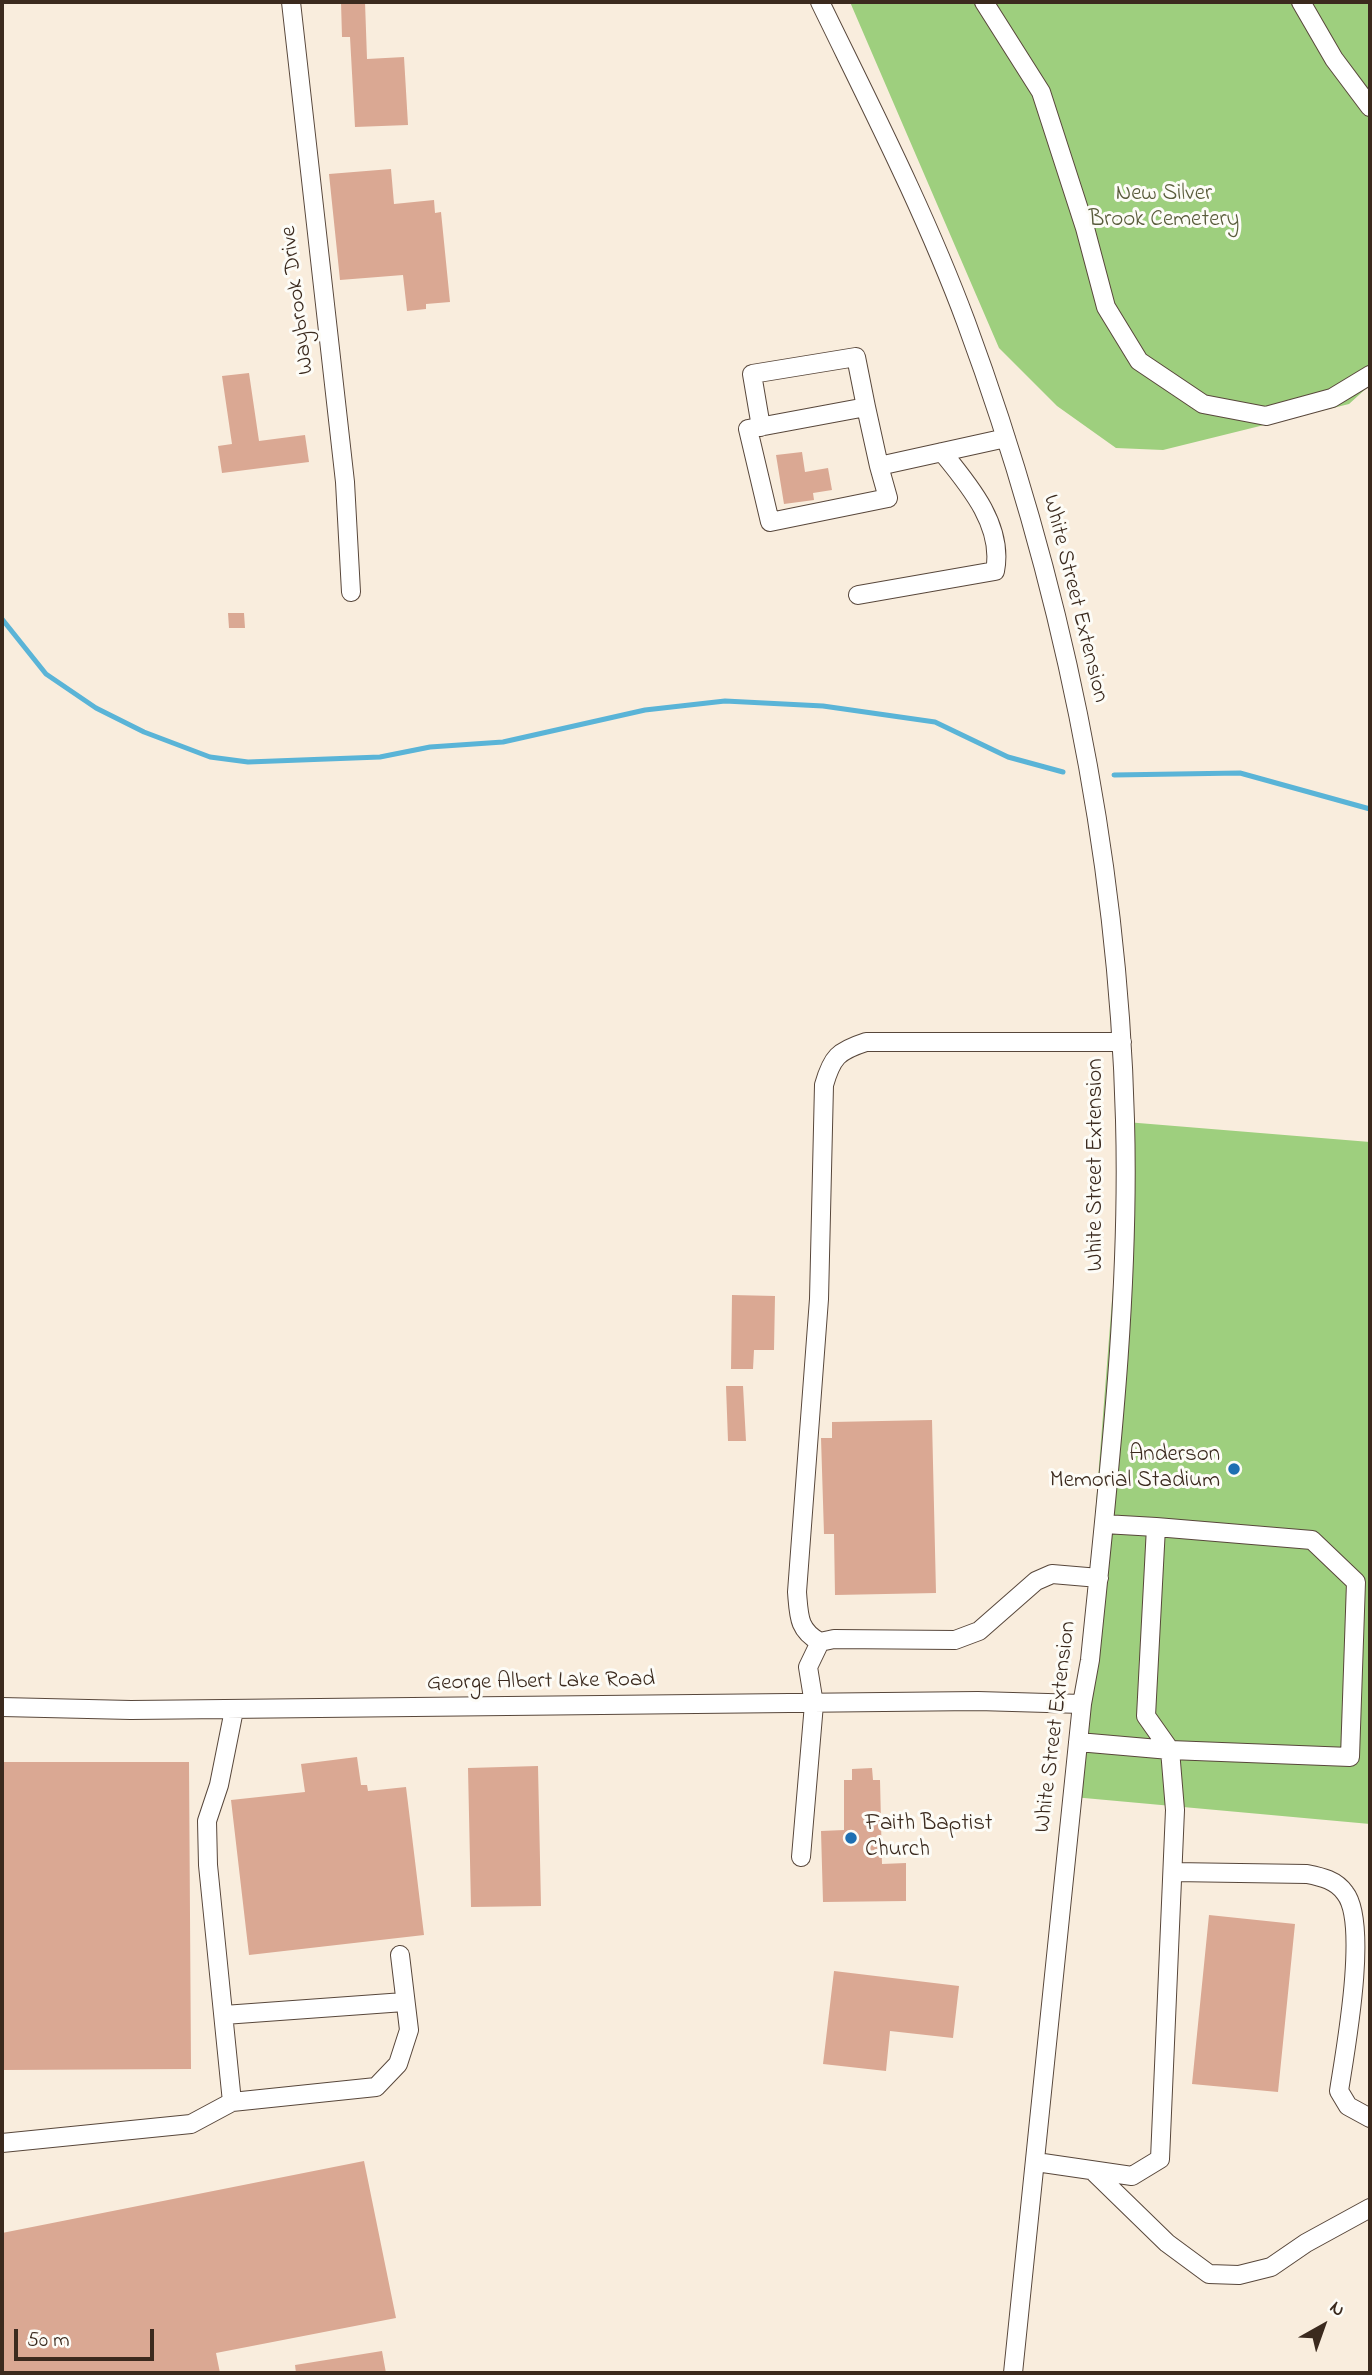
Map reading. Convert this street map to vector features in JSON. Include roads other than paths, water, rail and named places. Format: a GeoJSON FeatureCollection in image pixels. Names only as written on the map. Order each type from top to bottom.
{"type":"FeatureCollection","features":[{"type":"Feature","properties":{"kind":"street","name":"Waybrook Drive"},"geometry":{"type":"LineString","coordinates":[[291,2],[345,482],[351,592]]}},
{"type":"Feature","properties":{"kind":"street","name":"White Street Extension"},"geometry":{"type":"LineString","coordinates":[[820,2],[939,255],[1006,438],[1038,548],[1067,663],[1089,772],[1114,943],[1126,1122],[1120,1329],[1099,1578],[1082,1704],[1013,2373]]}},
{"type":"Feature","properties":{"kind":"street"},"geometry":{"type":"LineString","coordinates":[[984,2],[1041,92],[1085,228],[1106,307],[1139,361],[1203,404],[1266,415],[1332,398],[1370,375]]}},
{"type":"Feature","properties":{"kind":"street"},"geometry":{"type":"LineString","coordinates":[[1301,2],[1334,59],[1370,107]]}},
{"type":"Feature","properties":{"kind":"street"},"geometry":{"type":"LineString","coordinates":[[761,427],[752,374],[856,358],[888,498],[770,522],[748,429],[761,427],[866,407]]}},
{"type":"Feature","properties":{"kind":"street"},"geometry":{"type":"LineString","coordinates":[[879,466],[1006,438]]}},
{"type":"Feature","properties":{"kind":"street"},"geometry":{"type":"LineString","coordinates":[[858,595],[995,571],[999,551],[975,492],[942,452]]}},
{"type":"Feature","properties":{"kind":"street"},"geometry":{"type":"LineString","coordinates":[[1099,1578],[1052,1574],[1036,1581],[979,1632],[956,1640],[834,1639],[820,1642],[808,1636],[799,1624],[797,1592],[819,1299],[824,1085],[829,1065],[843,1050],[866,1042],[1122,1042]]}},
{"type":"Feature","properties":{"kind":"street"},"geometry":{"type":"LineString","coordinates":[[1078,1742],[1170,1750],[1350,1757],[1356,1582],[1312,1540],[1104,1524]]}},
{"type":"Feature","properties":{"kind":"street"},"geometry":{"type":"LineString","coordinates":[[1036,2162],[1132,2176],[1160,2159],[1175,1810],[1170,1750],[1146,1716],[1156,1527]]}},
{"type":"Feature","properties":{"kind":"street"},"geometry":{"type":"LineString","coordinates":[[801,1857],[814,1704],[808,1667],[820,1642]]}},
{"type":"Feature","properties":{"kind":"street","name":"George Albert Lake Road"},"geometry":{"type":"LineString","coordinates":[[2,1707],[234,1710],[1082,1704]]}},
{"type":"Feature","properties":{"kind":"street"},"geometry":{"type":"LineString","coordinates":[[232,2102],[208,1865],[207,1821],[219,1785],[234,1710]]}},
{"type":"Feature","properties":{"kind":"street"},"geometry":{"type":"LineString","coordinates":[[1172,1872],[1307,1874],[1328,1878],[1347,1894],[1356,1932],[1354,1986],[1339,2091],[1348,2106],[1370,2118]]}},
{"type":"Feature","properties":{"kind":"street"},"geometry":{"type":"LineString","coordinates":[[2,2143],[191,2124],[232,2102],[376,2087],[398,2064],[409,2031],[400,1955]]}},
{"type":"Feature","properties":{"kind":"street"},"geometry":{"type":"LineString","coordinates":[[224,2015],[404,2002]]}},
{"type":"Feature","properties":{"kind":"street"},"geometry":{"type":"LineString","coordinates":[[1092,2170],[1167,2243],[1209,2274],[1240,2275],[1271,2267],[1306,2243],[1370,2208]]}},
{"type":"Feature","properties":{"kind":"waterway"},"geometry":{"type":"LineString","coordinates":[[2,619],[46,674],[96,708],[144,732],[210,757],[248,762],[380,757],[430,747],[503,742],[645,710],[725,701],[823,706],[935,722],[1008,757],[1063,772]]}},
{"type":"Feature","properties":{"kind":"waterway"},"geometry":{"type":"LineString","coordinates":[[1114,775],[1240,773],[1370,809]]}},
{"type":"Feature","properties":{"kind":"place","name":"Anderson Memorial Stadium"},"geometry":{"type":"Point","coordinates":[1234,1469]}},
{"type":"Feature","properties":{"kind":"place","name":"Faith Baptist Church"},"geometry":{"type":"Point","coordinates":[851,1838]}},
{"type":"Feature","properties":{"kind":"park label","name":"New Silver Brook Cemetery"},"geometry":{"type":"Point","coordinates":[1164,208]}}]}
